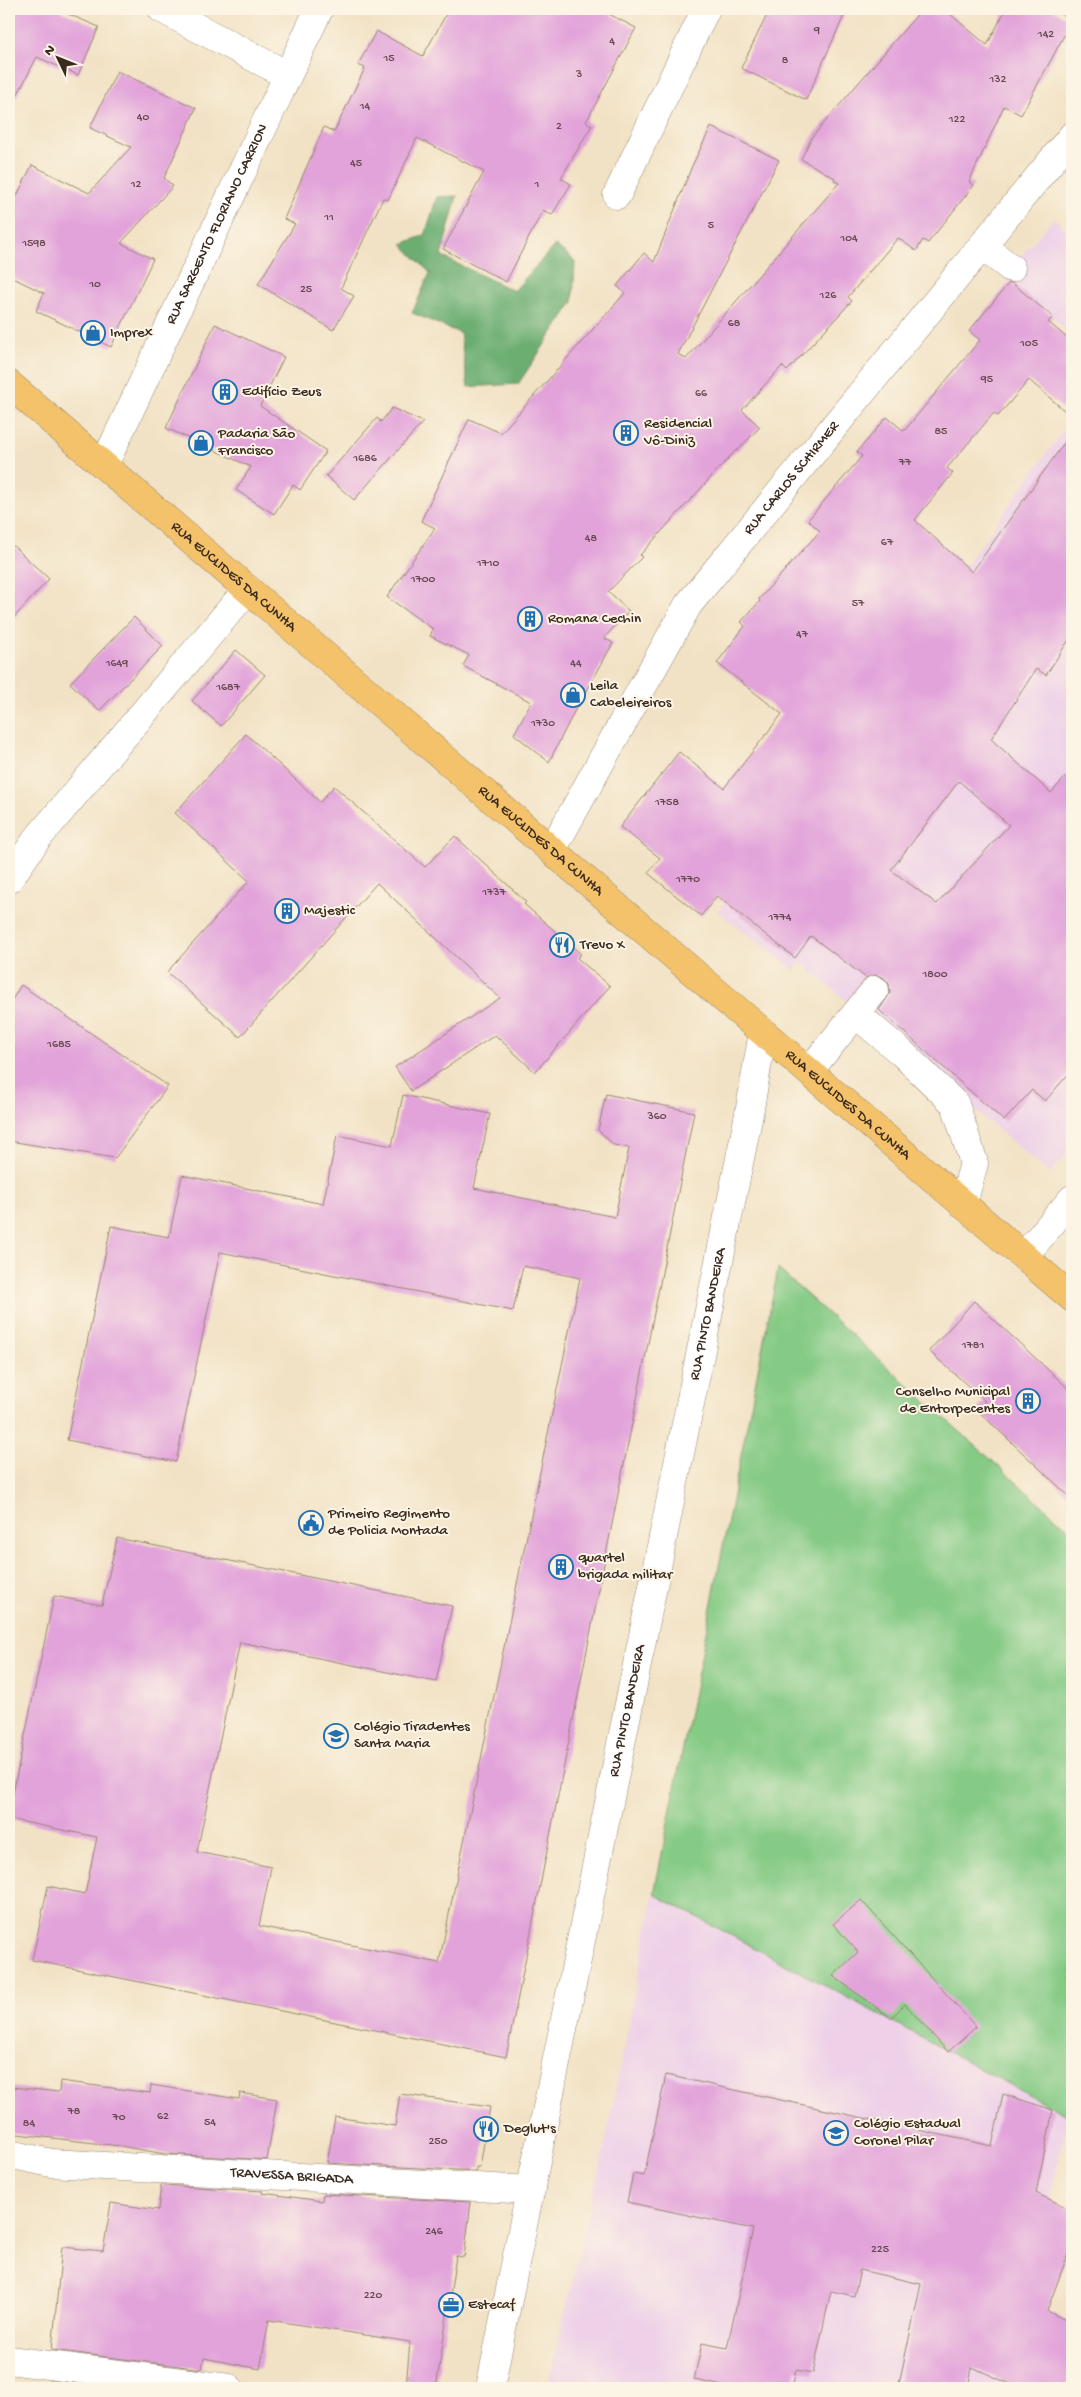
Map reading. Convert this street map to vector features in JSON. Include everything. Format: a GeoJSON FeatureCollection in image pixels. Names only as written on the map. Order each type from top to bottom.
{"type":"FeatureCollection","features":[{"type":"Feature","properties":{"kind":"main road","name":"RUA EUCLIDES DA CUNHA"},"geometry":{"type":"LineString","coordinates":[[9,384],[1072,1298]]}},
{"type":"Feature","properties":{"kind":"street"},"geometry":{"type":"LineString","coordinates":[[162,9],[288,75]]}},
{"type":"Feature","properties":{"kind":"street","name":"RUA SARGENTO FLORIANO CARRION"},"geometry":{"type":"LineString","coordinates":[[104,465],[319,9]]}},
{"type":"Feature","properties":{"kind":"street"},"geometry":{"type":"LineString","coordinates":[[617,195],[706,9]]}},
{"type":"Feature","properties":{"kind":"street","name":"RUA CARLOS SCHIRMER"},"geometry":{"type":"LineString","coordinates":[[552,850],[688,605],[1072,136]]}},
{"type":"Feature","properties":{"kind":"street"},"geometry":{"type":"LineString","coordinates":[[982,246],[1011,268]]}},
{"type":"Feature","properties":{"kind":"street"},"geometry":{"type":"LineString","coordinates":[[9,879],[37,839],[248,589]]}},
{"type":"Feature","properties":{"kind":"street"},"geometry":{"type":"LineString","coordinates":[[809,1071],[875,990]]}},
{"type":"Feature","properties":{"kind":"street"},"geometry":{"type":"LineString","coordinates":[[856,1014],[902,1053],[955,1104],[974,1163],[963,1204]]}},
{"type":"Feature","properties":{"kind":"street","name":"RUA PINTO BANDEIRA"},"geometry":{"type":"LineString","coordinates":[[490,2388],[741,1152],[763,1032]]}},
{"type":"Feature","properties":{"kind":"street"},"geometry":{"type":"LineString","coordinates":[[1024,1256],[1072,1199]]}},
{"type":"Feature","properties":{"kind":"street"},"geometry":{"type":"LineString","coordinates":[[9,2154],[51,2163]]}},
{"type":"Feature","properties":{"kind":"street"},"geometry":{"type":"LineString","coordinates":[[9,2175],[51,2163]]}},
{"type":"Feature","properties":{"kind":"street","name":"TRAVESSA BRIGADA"},"geometry":{"type":"LineString","coordinates":[[51,2163],[531,2190]]}},
{"type":"Feature","properties":{"kind":"street"},"geometry":{"type":"LineString","coordinates":[[9,2360],[229,2388]]}},
{"type":"Feature","properties":{"kind":"shaded area"},"geometry":{"type":"Polygon","coordinates":[[[1054,218],[1072,235],[1072,337],[1053,317],[1003,277],[1054,218]]]}},
{"type":"Feature","properties":{"kind":"shaded area"},"geometry":{"type":"Polygon","coordinates":[[[1072,418],[1072,1146],[1050,1174],[801,962],[794,970],[718,912],[1072,418]]]}},
{"type":"Feature","properties":{"kind":"shaded area","name":"Colégio Estadual Coronel Pilar"},"geometry":{"type":"Polygon","coordinates":[[[654,1894],[1069,2117],[1004,2388],[547,2388],[604,2149],[654,1894]]]}},
{"type":"Feature","properties":{"kind":"green space"},"geometry":{"type":"Polygon","coordinates":[[[457,196],[441,256],[514,291],[555,245],[575,261],[573,302],[518,384],[468,387],[460,333],[412,313],[430,273],[402,244],[425,235],[437,197],[457,196]]]}},
{"type":"Feature","properties":{"kind":"green space"},"geometry":{"type":"Polygon","coordinates":[[[778,1269],[1072,1532],[1072,2118],[654,1894],[778,1269]]]}},
{"type":"Feature","properties":{"kind":"building"},"geometry":{"type":"Polygon","coordinates":[[[9,9],[56,9],[99,27],[78,75],[37,57],[9,111],[9,9]]]}},
{"type":"Feature","properties":{"kind":"building"},"geometry":{"type":"Polygon","coordinates":[[[449,9],[599,9],[636,28],[586,122],[592,125],[561,178],[571,184],[552,215],[543,210],[506,282],[443,249],[484,172],[417,138],[388,200],[383,198],[341,288],[354,296],[333,330],[258,284],[295,224],[284,219],[324,127],[334,132],[365,68],[358,65],[376,31],[423,56],[449,9]]]}},
{"type":"Feature","properties":{"kind":"building"},"geometry":{"type":"Polygon","coordinates":[[[770,9],[847,9],[806,100],[741,68],[770,9]]]}},
{"type":"Feature","properties":{"kind":"building"},"geometry":{"type":"Polygon","coordinates":[[[922,9],[944,9],[987,45],[1006,9],[1052,9],[1072,21],[1021,115],[1004,106],[969,182],[974,185],[928,243],[923,240],[916,251],[898,238],[848,297],[852,301],[787,371],[782,366],[742,410],[760,427],[736,450],[640,555],[642,557],[608,592],[629,611],[604,638],[613,643],[577,706],[549,762],[514,734],[531,702],[463,666],[469,655],[430,636],[433,629],[387,597],[435,528],[421,521],[469,419],[501,433],[625,293],[617,286],[644,253],[654,262],[692,166],[711,127],[779,160],[678,354],[686,359],[839,183],[834,180],[835,178],[801,159],[812,137],[922,9]]]}},
{"type":"Feature","properties":{"kind":"building"},"geometry":{"type":"Polygon","coordinates":[[[117,71],[196,108],[164,178],[173,186],[121,243],[153,259],[111,347],[36,311],[44,293],[9,276],[9,212],[32,165],[89,193],[131,147],[90,128],[117,71]]]}},
{"type":"Feature","properties":{"kind":"building"},"geometry":{"type":"Polygon","coordinates":[[[1009,283],[1012,283],[1053,317],[1048,322],[1072,342],[1072,417],[1029,380],[998,416],[994,413],[947,468],[953,473],[915,520],[972,572],[1072,432],[1072,635],[1046,675],[1036,669],[991,739],[1051,793],[1072,770],[1072,1070],[1045,1101],[1032,1090],[1004,1121],[879,1010],[890,993],[889,984],[884,978],[877,975],[866,978],[811,936],[795,958],[717,896],[701,916],[648,873],[660,858],[620,827],[679,752],[724,788],[782,714],[717,663],[745,626],[741,622],[820,531],[808,520],[862,456],[857,452],[887,417],[904,431],[980,340],[969,331],[1009,283]],[[959,781],[891,870],[937,904],[1009,825],[959,781]]]}},
{"type":"Feature","properties":{"kind":"building","name":"Edifício Zeus"},"geometry":{"type":"Polygon","coordinates":[[[215,324],[284,357],[260,406],[326,451],[300,490],[293,485],[274,514],[236,490],[251,467],[166,428],[215,324]]]}},
{"type":"Feature","properties":{"kind":"building"},"geometry":{"type":"Polygon","coordinates":[[[392,408],[423,422],[354,500],[326,476],[377,418],[381,422],[392,408]]]}},
{"type":"Feature","properties":{"kind":"building"},"geometry":{"type":"Polygon","coordinates":[[[9,542],[49,579],[9,623],[9,542]]]}},
{"type":"Feature","properties":{"kind":"building"},"geometry":{"type":"Polygon","coordinates":[[[134,617],[163,646],[99,711],[70,683],[134,617]]]}},
{"type":"Feature","properties":{"kind":"building"},"geometry":{"type":"Polygon","coordinates":[[[236,650],[265,675],[221,726],[192,701],[236,650]]]}},
{"type":"Feature","properties":{"kind":"building"},"geometry":{"type":"Polygon","coordinates":[[[246,734],[320,802],[334,786],[425,867],[455,836],[526,902],[524,904],[581,954],[577,958],[610,986],[535,1072],[495,1035],[411,1091],[395,1067],[500,998],[377,883],[240,1037],[167,972],[249,881],[175,813],[246,734]]]}},
{"type":"Feature","properties":{"kind":"building"},"geometry":{"type":"Polygon","coordinates":[[[21,985],[168,1086],[115,1158],[9,1141],[9,1005],[21,985]]]}},
{"type":"Feature","properties":{"kind":"building","name":"quartel brigada militar"},"geometry":{"type":"Polygon","coordinates":[[[606,1094],[694,1112],[506,2057],[32,1960],[48,1886],[85,1894],[97,1837],[9,1819],[9,1812],[54,1596],[102,1605],[117,1538],[452,1606],[436,1682],[240,1642],[197,1852],[271,1867],[259,1926],[439,1963],[580,1278],[523,1266],[513,1311],[220,1252],[176,1462],[67,1440],[111,1226],[169,1237],[182,1175],[323,1204],[337,1135],[392,1146],[403,1095],[490,1114],[474,1188],[615,1217],[629,1148],[614,1145],[598,1130],[606,1094]]]}},
{"type":"Feature","properties":{"kind":"building"},"geometry":{"type":"Polygon","coordinates":[[[974,1301],[1072,1392],[1072,1499],[977,1410],[985,1401],[929,1351],[974,1301]]]}},
{"type":"Feature","properties":{"kind":"building"},"geometry":{"type":"Polygon","coordinates":[[[861,1900],[976,2027],[948,2052],[905,2004],[891,2018],[833,1976],[858,1952],[833,1924],[861,1900]]]}},
{"type":"Feature","properties":{"kind":"building"},"geometry":{"type":"Polygon","coordinates":[[[666,2075],[992,2146],[1003,2094],[1053,2110],[1036,2193],[1072,2210],[1072,2243],[1047,2311],[1072,2323],[1072,2388],[1019,2388],[972,2367],[968,2388],[898,2388],[921,2284],[860,2270],[854,2296],[831,2291],[813,2373],[796,2370],[792,2388],[732,2388],[694,2380],[702,2343],[727,2348],[753,2229],[627,2202],[633,2174],[644,2176],[666,2075]]]}},
{"type":"Feature","properties":{"kind":"building"},"geometry":{"type":"Polygon","coordinates":[[[60,2081],[150,2093],[151,2085],[239,2099],[240,2093],[277,2099],[267,2160],[165,2154],[120,2146],[9,2133],[11,2087],[59,2092],[60,2081]]]}},
{"type":"Feature","properties":{"kind":"building"},"geometry":{"type":"Polygon","coordinates":[[[400,2094],[490,2107],[480,2167],[476,2167],[476,2171],[327,2163],[335,2117],[395,2126],[400,2094]]]}},
{"type":"Feature","properties":{"kind":"building"},"geometry":{"type":"Polygon","coordinates":[[[161,2185],[263,2191],[262,2193],[322,2201],[323,2194],[471,2202],[464,2257],[456,2256],[436,2388],[406,2386],[410,2342],[269,2320],[260,2369],[204,2358],[202,2369],[52,2350],[62,2247],[103,2251],[111,2203],[158,2210],[161,2185]]]}},
{"type":"Feature","properties":{"kind":"building"},"geometry":{"type":"Polygon","coordinates":[[[49,2381],[107,2388],[48,2388],[49,2381]]]}},
{"type":"Feature","properties":{"kind":"place","name":"Imprex"},"geometry":{"type":"Point","coordinates":[93,333]}},
{"type":"Feature","properties":{"kind":"place","name":"Edifício Zeus"},"geometry":{"type":"Point","coordinates":[225,392]}},
{"type":"Feature","properties":{"kind":"place","name":"Residencial Vô-Diniz"},"geometry":{"type":"Point","coordinates":[626,433]}},
{"type":"Feature","properties":{"kind":"place","name":"Padaria São Francisco"},"geometry":{"type":"Point","coordinates":[201,443]}},
{"type":"Feature","properties":{"kind":"place","name":"Romana Cechin"},"geometry":{"type":"Point","coordinates":[530,619]}},
{"type":"Feature","properties":{"kind":"place","name":"Leila Cabeleireiros"},"geometry":{"type":"Point","coordinates":[573,695]}},
{"type":"Feature","properties":{"kind":"place","name":"Majestic"},"geometry":{"type":"Point","coordinates":[287,911]}},
{"type":"Feature","properties":{"kind":"place","name":"Trevo X"},"geometry":{"type":"Point","coordinates":[562,945]}},
{"type":"Feature","properties":{"kind":"place","name":"Conselho Municipal de Entorpecentes"},"geometry":{"type":"Point","coordinates":[1028,1401]}},
{"type":"Feature","properties":{"kind":"place","name":"Primeiro Regimento de Policia Montada"},"geometry":{"type":"Point","coordinates":[311,1523]}},
{"type":"Feature","properties":{"kind":"place","name":"quartel brigada militar"},"geometry":{"type":"Point","coordinates":[561,1567]}},
{"type":"Feature","properties":{"kind":"place","name":"Colégio Tiradentes Santa Maria"},"geometry":{"type":"Point","coordinates":[336,1736]}},
{"type":"Feature","properties":{"kind":"place","name":"Deglut's"},"geometry":{"type":"Point","coordinates":[486,2129]}},
{"type":"Feature","properties":{"kind":"place","name":"Colégio Estadual Coronel Pilar"},"geometry":{"type":"Point","coordinates":[836,2133]}},
{"type":"Feature","properties":{"kind":"place","name":"Estecaf"},"geometry":{"type":"Point","coordinates":[451,2305]}}]}
